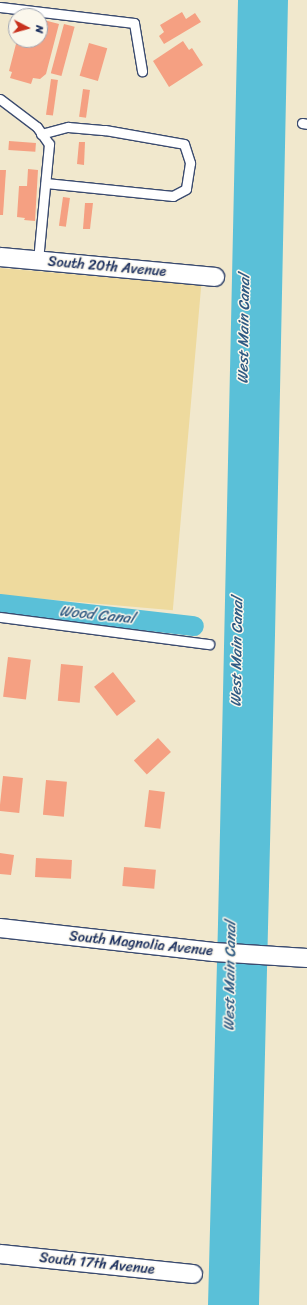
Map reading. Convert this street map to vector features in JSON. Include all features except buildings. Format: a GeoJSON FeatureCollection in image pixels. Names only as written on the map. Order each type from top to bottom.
{"type":"FeatureCollection","features":[{"type":"Feature","properties":{"kind":"street","name":"South 20th Avenue"},"geometry":{"type":"LineString","coordinates":[[0,257],[215,277]]}},
{"type":"Feature","properties":{"kind":"street","name":"South Magnolia Avenue"},"geometry":{"type":"LineString","coordinates":[[0,928],[214,952],[307,958]]}},
{"type":"Feature","properties":{"kind":"street","name":"South 17th Avenue"},"geometry":{"type":"LineString","coordinates":[[0,1254],[193,1274]]}},
{"type":"Feature","properties":{"kind":"lane"},"geometry":{"type":"LineString","coordinates":[[0,7],[134,23],[142,71]]}},
{"type":"Feature","properties":{"kind":"lane"},"geometry":{"type":"LineString","coordinates":[[0,99],[37,127],[49,144],[38,261]]}},
{"type":"Feature","properties":{"kind":"lane"},"geometry":{"type":"LineString","coordinates":[[42,134],[68,127],[105,130],[184,144],[190,163],[186,189],[173,196],[46,183]]}},
{"type":"Feature","properties":{"kind":"lane"},"geometry":{"type":"LineString","coordinates":[[0,617],[209,644]]}},
{"type":"Feature","properties":{"kind":"sand"},"geometry":{"type":"Polygon","coordinates":[[[0,268],[201,286],[173,610],[0,595],[0,268]]]}},
{"type":"Feature","properties":{"kind":"water","name":"West Main Canal"},"geometry":{"type":"Polygon","coordinates":[[[238,0],[288,0],[275,635],[259,1305],[208,1305],[218,924],[238,0]]]}},
{"type":"Feature","properties":{"kind":"waterway","name":"Wood Canal"},"geometry":{"type":"LineString","coordinates":[[0,604],[194,626]]}}]}
